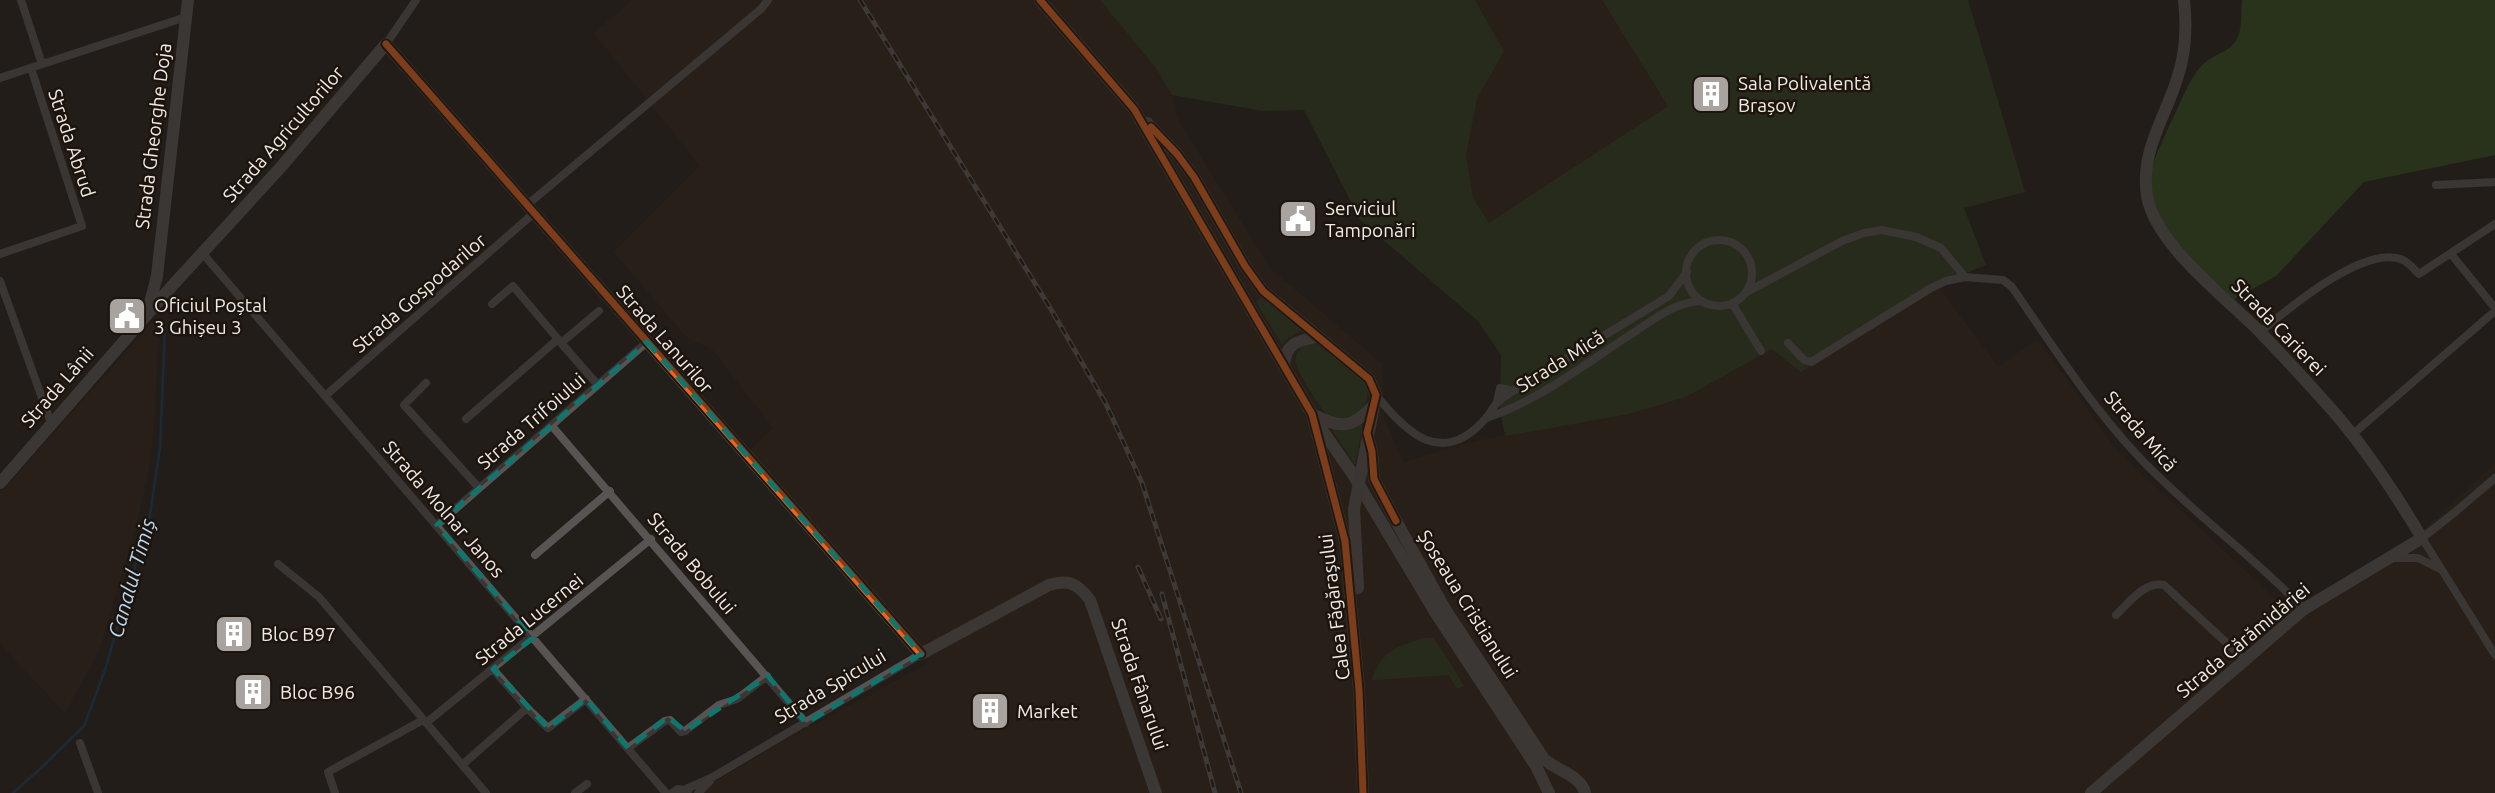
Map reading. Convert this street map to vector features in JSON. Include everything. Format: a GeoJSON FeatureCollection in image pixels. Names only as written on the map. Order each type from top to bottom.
{"type":"FeatureCollection","features":[{"type":"Feature","properties":{"kind":"main road","name":"Calea Făgărașului"},"geometry":{"type":"LineString","coordinates":[[1041,0],[1133,109],[1312,414],[1345,541],[1357,662],[1363,793]]}},
{"type":"Feature","properties":{"kind":"main road"},"geometry":{"type":"LineString","coordinates":[[1133,109],[1188,169],[1253,279],[1276,303],[1369,379],[1374,400],[1359,420],[1343,425],[1327,422],[1312,414]]}},
{"type":"Feature","properties":{"kind":"main road"},"geometry":{"type":"LineString","coordinates":[[1284,366],[1284,355],[1292,344],[1317,337]]}},
{"type":"Feature","properties":{"kind":"main road","name":"Calea Făgărașului"},"geometry":{"type":"LineString","coordinates":[[1357,662],[1361,646],[1354,509],[1374,400]]}},
{"type":"Feature","properties":{"kind":"street","name":"Strada Abrud"},"geometry":{"type":"LineString","coordinates":[[21,0],[42,64]]}},
{"type":"Feature","properties":{"kind":"street","name":"Strada Gheorghe Doja"},"geometry":{"type":"LineString","coordinates":[[147,315],[157,276],[188,0]]}},
{"type":"Feature","properties":{"kind":"street","name":"Strada Agricultorilor"},"geometry":{"type":"LineString","coordinates":[[172,286],[281,167],[386,44],[416,0]]}},
{"type":"Feature","properties":{"kind":"street"},"geometry":{"type":"LineString","coordinates":[[531,209],[761,9],[768,0]]}},
{"type":"Feature","properties":{"kind":"street","name":"Strada Carierei"},"geometry":{"type":"LineString","coordinates":[[2184,0],[2186,21],[2182,63],[2148,152],[2147,196],[2158,226],[2353,434],[2375,463],[2495,655]]}},
{"type":"Feature","properties":{"kind":"street"},"geometry":{"type":"LineString","coordinates":[[0,78],[186,16]]}},
{"type":"Feature","properties":{"kind":"street","name":"Strada Lanurilor"},"geometry":{"type":"LineString","coordinates":[[386,44],[921,654]]}},
{"type":"Feature","properties":{"kind":"street","name":"Strada Abrud"},"geometry":{"type":"LineString","coordinates":[[0,254],[82,226],[31,68]]}},
{"type":"Feature","properties":{"kind":"street"},"geometry":{"type":"LineString","coordinates":[[2436,185],[2495,182]]}},
{"type":"Feature","properties":{"kind":"street","name":"Strada Gospodarilor"},"geometry":{"type":"LineString","coordinates":[[325,396],[531,209]]}},
{"type":"Feature","properties":{"kind":"street"},"geometry":{"type":"LineString","coordinates":[[2260,332],[2314,289],[2345,272],[2374,259],[2392,257],[2403,260],[2419,274],[2495,224]]}},
{"type":"Feature","properties":{"kind":"street"},"geometry":{"type":"LineString","coordinates":[[1761,351],[1732,303],[1745,293],[1842,241],[1864,233],[1882,230],[1916,237],[1941,248],[1965,277]]}},
{"type":"Feature","properties":{"kind":"street","name":"Strada Mică"},"geometry":{"type":"LineString","coordinates":[[1486,418],[1497,402],[1513,391],[1669,296],[1686,272],[1693,253],[1701,245],[1712,240],[1723,240],[1743,249],[1752,269],[1752,279]]}},
{"type":"Feature","properties":{"kind":"street","name":"Strada Molnar Janos"},"geometry":{"type":"LineString","coordinates":[[203,254],[666,793]]}},
{"type":"Feature","properties":{"kind":"street"},"geometry":{"type":"LineString","coordinates":[[2353,434],[2495,310],[2451,254]]}},
{"type":"Feature","properties":{"kind":"street"},"geometry":{"type":"LineString","coordinates":[[1686,272],[1694,295],[1702,301]]}},
{"type":"Feature","properties":{"kind":"street"},"geometry":{"type":"LineString","coordinates":[[157,276],[162,282],[172,286]]}},
{"type":"Feature","properties":{"kind":"street","name":"Strada Mică"},"geometry":{"type":"LineString","coordinates":[[1788,343],[1804,360],[1811,362],[1946,281],[1965,277],[2003,280],[2012,287],[2113,428],[2138,457],[2304,609]]}},
{"type":"Feature","properties":{"kind":"street"},"geometry":{"type":"LineString","coordinates":[[1745,293],[1752,279],[1769,282]]}},
{"type":"Feature","properties":{"kind":"street"},"geometry":{"type":"LineString","coordinates":[[0,281],[51,423]]}},
{"type":"Feature","properties":{"kind":"street","name":"Strada Lânii"},"geometry":{"type":"LineString","coordinates":[[0,482],[172,286]]}},
{"type":"Feature","properties":{"kind":"street"},"geometry":{"type":"LineString","coordinates":[[492,304],[513,286],[597,384]]}},
{"type":"Feature","properties":{"kind":"street","name":"Strada Mică"},"geometry":{"type":"LineString","coordinates":[[1486,418],[1505,412],[1539,393],[1667,312],[1690,301],[1702,301],[1712,305],[1732,303]]}},
{"type":"Feature","properties":{"kind":"street"},"geometry":{"type":"LineString","coordinates":[[466,419],[598,311]]}},
{"type":"Feature","properties":{"kind":"street","name":"Strada Trifoiului"},"geometry":{"type":"LineString","coordinates":[[437,525],[647,342]]}},
{"type":"Feature","properties":{"kind":"street"},"geometry":{"type":"LineString","coordinates":[[426,383],[404,405],[479,488]]}},
{"type":"Feature","properties":{"kind":"street","name":"Strada Mică"},"geometry":{"type":"LineString","coordinates":[[1497,402],[1500,388],[1513,391]]}},
{"type":"Feature","properties":{"kind":"street"},"geometry":{"type":"LineString","coordinates":[[1374,400],[1413,435],[1437,443],[1461,439],[1486,418]]}},
{"type":"Feature","properties":{"kind":"street","name":"Șoseaua Cristianului"},"geometry":{"type":"LineString","coordinates":[[1312,414],[1435,612],[1536,766],[1549,793]]}},
{"type":"Feature","properties":{"kind":"street","name":"Strada Bobului"},"geometry":{"type":"LineString","coordinates":[[552,426],[806,723]]}},
{"type":"Feature","properties":{"kind":"street","name":"Șoseaua Cristianului"},"geometry":{"type":"LineString","coordinates":[[1367,433],[1373,452],[1374,479],[1377,486],[1445,609],[1544,759],[1554,768],[1578,780],[1585,793]]}},
{"type":"Feature","properties":{"kind":"street","name":"Strada Cărămidăriei"},"geometry":{"type":"LineString","coordinates":[[2091,793],[2304,609],[2422,538],[2495,478]]}},
{"type":"Feature","properties":{"kind":"street"},"geometry":{"type":"LineString","coordinates":[[535,555],[610,491]]}},
{"type":"Feature","properties":{"kind":"street","name":"Strada Lucernei"},"geometry":{"type":"LineString","coordinates":[[335,793],[328,772],[425,721],[533,638],[651,539]]}},
{"type":"Feature","properties":{"kind":"street"},"geometry":{"type":"LineString","coordinates":[[2388,558],[2418,558],[2440,569]]}},
{"type":"Feature","properties":{"kind":"street"},"geometry":{"type":"LineString","coordinates":[[278,564],[319,597],[486,793]]}},
{"type":"Feature","properties":{"kind":"street","name":"Strada Spicului"},"geometry":{"type":"LineString","coordinates":[[698,793],[806,723],[921,654],[1049,585],[1065,581],[1082,589]]}},
{"type":"Feature","properties":{"kind":"street"},"geometry":{"type":"LineString","coordinates":[[2116,615],[2147,586],[2164,584],[2245,660]]}},
{"type":"Feature","properties":{"kind":"street","name":"Strada Fânarului"},"geometry":{"type":"LineString","coordinates":[[1082,589],[1090,600],[1156,793]]}},
{"type":"Feature","properties":{"kind":"street"},"geometry":{"type":"LineString","coordinates":[[493,669],[541,723],[551,728],[586,699]]}},
{"type":"Feature","properties":{"kind":"street"},"geometry":{"type":"LineString","coordinates":[[628,748],[665,721],[670,720],[681,732],[685,731],[719,705],[737,699],[768,676]]}},
{"type":"Feature","properties":{"kind":"street"},"geometry":{"type":"LineString","coordinates":[[462,765],[527,708]]}},
{"type":"Feature","properties":{"kind":"street"},"geometry":{"type":"LineString","coordinates":[[80,743],[98,793]]}},
{"type":"Feature","properties":{"kind":"street","name":"Șoseaua Cristianului"},"geometry":{"type":"LineString","coordinates":[[1549,793],[1555,781],[1569,776]]}},
{"type":"Feature","properties":{"kind":"street"},"geometry":{"type":"LineString","coordinates":[[575,793],[587,784]]}},
{"type":"Feature","properties":{"kind":"street"},"geometry":{"type":"LineString","coordinates":[[660,785],[682,791]]}},
{"type":"Feature","properties":{"kind":"street","name":"Strada Spicului"},"geometry":{"type":"LineString","coordinates":[[682,791],[708,785]]}},
{"type":"Feature","properties":{"kind":"highlighted area"},"geometry":{"type":"Polygon","coordinates":[[[647,342],[921,654],[806,723],[768,676],[685,731],[668,717],[628,748],[586,699],[548,728],[493,669],[533,638],[437,525],[647,342]]]}},
{"type":"Feature","properties":{"kind":"shaded area"},"geometry":{"type":"Polygon","coordinates":[[[632,0],[792,0],[1017,333],[1123,537],[1194,715],[1217,793],[1138,793],[1072,602],[1046,600],[929,665],[747,453],[773,428],[712,349],[687,338],[614,252],[700,166],[594,33],[632,0]]]}},
{"type":"Feature","properties":{"kind":"shaded area"},"geometry":{"type":"Polygon","coordinates":[[[792,0],[1100,0],[1156,68],[1172,95],[1180,123],[1270,268],[1382,364],[1384,418],[1403,462],[1450,551],[1431,563],[1573,793],[1217,793],[1194,715],[1123,537],[1017,333],[792,0]]]}},
{"type":"Feature","properties":{"kind":"shaded area"},"geometry":{"type":"Polygon","coordinates":[[[1475,0],[1602,0],[1668,106],[1489,223],[1473,198],[1466,156],[1477,98],[1504,51],[1475,0]]]}},
{"type":"Feature","properties":{"kind":"shaded area"},"geometry":{"type":"Polygon","coordinates":[[[1937,285],[1998,367],[2038,339],[2115,448],[2291,614],[2422,531],[2495,464],[2495,793],[1573,793],[1430,563],[1449,550],[1403,462],[1480,440],[1629,414],[1686,397],[1772,349],[1937,285]]]}},
{"type":"Feature","properties":{"kind":"shaded area"},"geometry":{"type":"Polygon","coordinates":[[[159,315],[154,429],[147,479],[135,530],[99,651],[65,713],[0,644],[0,494],[159,315]]]}},
{"type":"Feature","properties":{"kind":"shaded area"},"geometry":{"type":"Polygon","coordinates":[[[1046,600],[1072,602],[1138,793],[704,793],[703,789],[793,736],[1046,600]]]}},
{"type":"Feature","properties":{"kind":"green space"},"geometry":{"type":"Polygon","coordinates":[[[1100,0],[1475,0],[1504,51],[1477,99],[1466,156],[1473,198],[1489,223],[1668,106],[1602,0],[1968,0],[2025,192],[1964,208],[1986,265],[1937,285],[1801,372],[1772,349],[1686,397],[1629,414],[1505,436],[1500,409],[1501,355],[1478,321],[1360,220],[1304,110],[1263,111],[1172,95],[1156,68],[1100,0]]]}},
{"type":"Feature","properties":{"kind":"green space"},"geometry":{"type":"Polygon","coordinates":[[[2242,0],[2495,0],[2495,155],[2364,182],[2276,276],[2234,299],[2190,258],[2176,241],[2155,205],[2151,187],[2156,155],[2191,81],[2203,65],[2227,50],[2237,39],[2241,25],[2242,0]]]}},
{"type":"Feature","properties":{"kind":"green space"},"geometry":{"type":"Polygon","coordinates":[[[1261,298],[1302,330],[1282,344],[1256,302],[1261,298]]]}},
{"type":"Feature","properties":{"kind":"green space"},"geometry":{"type":"Polygon","coordinates":[[[1310,343],[1316,344],[1354,372],[1367,388],[1365,404],[1347,420],[1331,418],[1322,409],[1298,368],[1296,356],[1310,343]]]}},
{"type":"Feature","properties":{"kind":"green space"},"geometry":{"type":"Polygon","coordinates":[[[1363,422],[1355,465],[1332,429],[1351,429],[1363,422]]]}},
{"type":"Feature","properties":{"kind":"green space"},"geometry":{"type":"Polygon","coordinates":[[[1423,638],[1433,638],[1464,686],[1457,689],[1449,675],[1372,680],[1375,670],[1391,652],[1423,638]]]}},
{"type":"Feature","properties":{"kind":"waterway","name":"Canalul Timiș"},"geometry":{"type":"LineString","coordinates":[[13,793],[84,726],[105,670],[150,515],[160,447],[165,328]]}},
{"type":"Feature","properties":{"kind":"railway"},"geometry":{"type":"LineString","coordinates":[[860,0],[1052,311],[1106,404],[1142,483],[1241,793]]}},
{"type":"Feature","properties":{"kind":"railway"},"geometry":{"type":"LineString","coordinates":[[1138,567],[1161,619]]}},
{"type":"Feature","properties":{"kind":"railway"},"geometry":{"type":"LineString","coordinates":[[1162,594],[1215,793]]}},
{"type":"Feature","properties":{"kind":"cycle path"},"geometry":{"type":"LineString","coordinates":[[1040,0],[1134,109],[1312,414],[1345,541],[1359,690],[1363,793]]}},
{"type":"Feature","properties":{"kind":"cycle path"},"geometry":{"type":"LineString","coordinates":[[386,44],[921,654]]}},
{"type":"Feature","properties":{"kind":"cycle path"},"geometry":{"type":"LineString","coordinates":[[1151,127],[1177,154],[1194,177],[1245,266],[1263,291],[1369,379],[1376,395],[1367,433],[1374,479],[1396,521]]}},
{"type":"Feature","properties":{"kind":"place","name":"Sala Polivalentă Brașov"},"geometry":{"type":"Point","coordinates":[1711,94]}},
{"type":"Feature","properties":{"kind":"place","name":"Serviciul Tamponări"},"geometry":{"type":"Point","coordinates":[1298,219]}},
{"type":"Feature","properties":{"kind":"place","name":"Oficiul Poștal 3 Ghișeu 3"},"geometry":{"type":"Point","coordinates":[127,316]}},
{"type":"Feature","properties":{"kind":"place","name":"Bloc B97"},"geometry":{"type":"Point","coordinates":[234,634]}},
{"type":"Feature","properties":{"kind":"place","name":"Bloc B96"},"geometry":{"type":"Point","coordinates":[253,692]}},
{"type":"Feature","properties":{"kind":"place","name":"Market"},"geometry":{"type":"Point","coordinates":[990,711]}}]}
